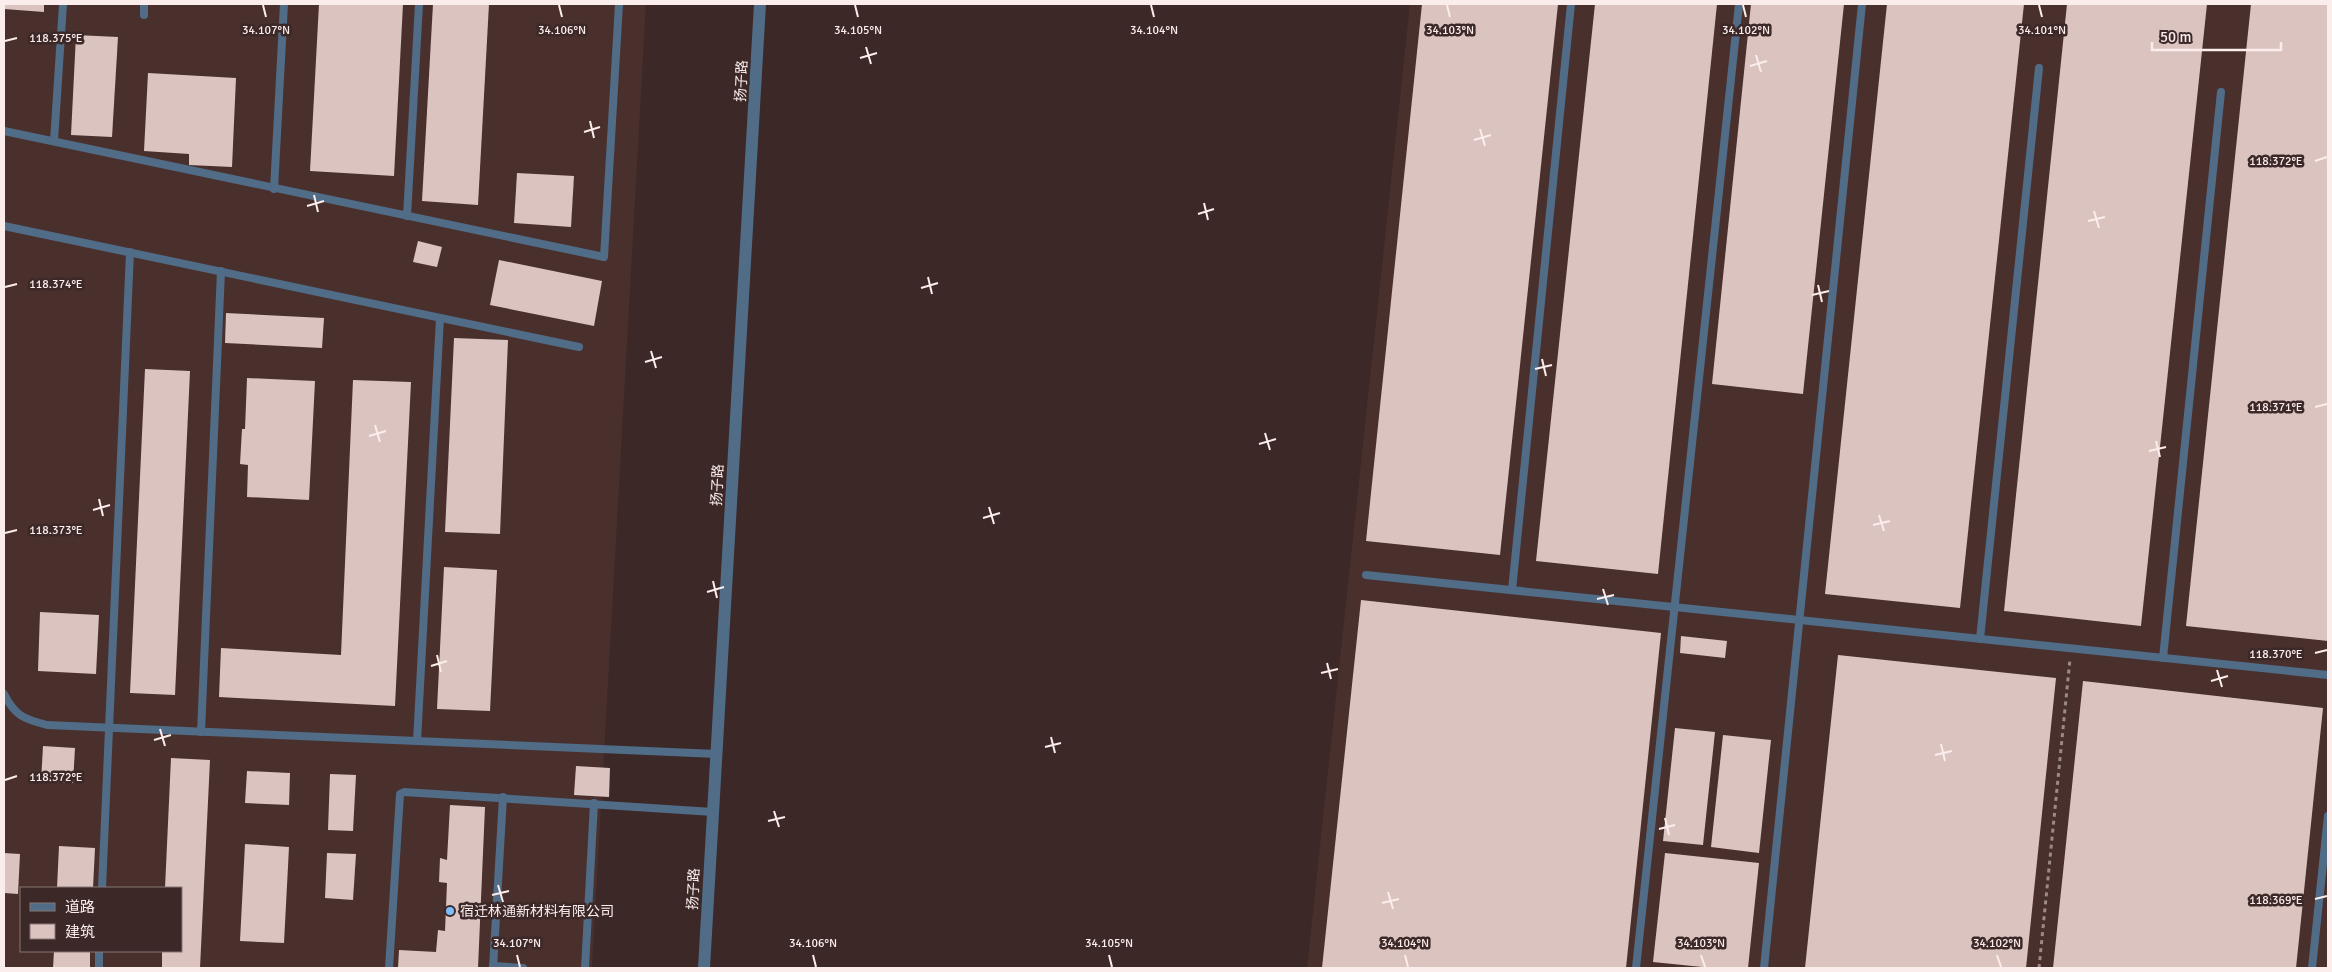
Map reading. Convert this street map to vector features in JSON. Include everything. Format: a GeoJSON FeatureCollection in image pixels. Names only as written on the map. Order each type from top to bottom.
{"type":"FeatureCollection","features":[{"type":"Feature","properties":{"kind":"street","name":"扬子路"},"geometry":{"type":"LineString","coordinates":[[704,968],[760,4]]}},
{"type":"Feature","properties":{"kind":"lane"},"geometry":{"type":"LineString","coordinates":[[54,142],[63,4]]}},
{"type":"Feature","properties":{"kind":"lane"},"geometry":{"type":"LineString","coordinates":[[144,4],[144,15]]}},
{"type":"Feature","properties":{"kind":"lane"},"geometry":{"type":"LineString","coordinates":[[274,189],[284,4]]}},
{"type":"Feature","properties":{"kind":"lane"},"geometry":{"type":"LineString","coordinates":[[406,216],[419,4]]}},
{"type":"Feature","properties":{"kind":"lane"},"geometry":{"type":"LineString","coordinates":[[4,131],[604,258],[619,4]]}},
{"type":"Feature","properties":{"kind":"lane"},"geometry":{"type":"LineString","coordinates":[[1512,590],[1572,4]]}},
{"type":"Feature","properties":{"kind":"lane"},"geometry":{"type":"LineString","coordinates":[[1636,968],[1739,4]]}},
{"type":"Feature","properties":{"kind":"lane"},"geometry":{"type":"LineString","coordinates":[[1764,968],[1862,4]]}},
{"type":"Feature","properties":{"kind":"lane"},"geometry":{"type":"LineString","coordinates":[[1980,638],[2038,68]]}},
{"type":"Feature","properties":{"kind":"lane"},"geometry":{"type":"LineString","coordinates":[[2163,658],[2222,92]]}},
{"type":"Feature","properties":{"kind":"lane"},"geometry":{"type":"LineString","coordinates":[[4,226],[579,347]]}},
{"type":"Feature","properties":{"kind":"lane"},"geometry":{"type":"LineString","coordinates":[[102,887],[130,252]]}},
{"type":"Feature","properties":{"kind":"lane"},"geometry":{"type":"LineString","coordinates":[[201,732],[220,271]]}},
{"type":"Feature","properties":{"kind":"lane"},"geometry":{"type":"LineString","coordinates":[[417,741],[440,318]]}},
{"type":"Feature","properties":{"kind":"lane"},"geometry":{"type":"LineString","coordinates":[[1366,575],[2328,675]]}},
{"type":"Feature","properties":{"kind":"lane"},"geometry":{"type":"LineString","coordinates":[[4,694],[10,705],[24,720],[47,725],[717,754]]}},
{"type":"Feature","properties":{"kind":"lane"},"geometry":{"type":"LineString","coordinates":[[389,968],[400,794],[409,791],[713,812]]}},
{"type":"Feature","properties":{"kind":"lane"},"geometry":{"type":"LineString","coordinates":[[503,797],[493,967],[524,968]]}},
{"type":"Feature","properties":{"kind":"lane"},"geometry":{"type":"LineString","coordinates":[[585,968],[594,804]]}},
{"type":"Feature","properties":{"kind":"lane"},"geometry":{"type":"LineString","coordinates":[[2312,968],[2328,816]]}},
{"type":"Feature","properties":{"kind":"lane"},"geometry":{"type":"LineString","coordinates":[[99,968],[100,952]]}},
{"type":"Feature","properties":{"kind":"path"},"geometry":{"type":"LineString","coordinates":[[2039,968],[2072,648]]}},
{"type":"Feature","properties":{"kind":"shaded area"},"geometry":{"type":"Polygon","coordinates":[[[4,4],[646,4],[592,968],[4,968],[4,4]]]}},
{"type":"Feature","properties":{"kind":"shaded area"},"geometry":{"type":"Polygon","coordinates":[[[1410,4],[2328,4],[2328,968],[1307,968],[1410,4]]]}},
{"type":"Feature","properties":{"kind":"building"},"geometry":{"type":"Polygon","coordinates":[[[4,4],[44,4],[44,12],[4,9],[4,4]]]}},
{"type":"Feature","properties":{"kind":"building"},"geometry":{"type":"Polygon","coordinates":[[[319,4],[403,4],[394,176],[310,171],[319,4]]]}},
{"type":"Feature","properties":{"kind":"building"},"geometry":{"type":"Polygon","coordinates":[[[433,4],[489,4],[478,205],[422,201],[433,4]]]}},
{"type":"Feature","properties":{"kind":"building"},"geometry":{"type":"Polygon","coordinates":[[[1422,4],[1558,4],[1500,555],[1366,541],[1422,4]]]}},
{"type":"Feature","properties":{"kind":"building"},"geometry":{"type":"Polygon","coordinates":[[[1595,4],[1717,4],[1658,574],[1536,561],[1595,4]]]}},
{"type":"Feature","properties":{"kind":"building"},"geometry":{"type":"Polygon","coordinates":[[[1751,4],[1844,4],[1803,394],[1712,384],[1751,4]]]}},
{"type":"Feature","properties":{"kind":"building"},"geometry":{"type":"Polygon","coordinates":[[[1887,4],[2024,4],[1960,608],[1825,594],[1887,4]]]}},
{"type":"Feature","properties":{"kind":"building"},"geometry":{"type":"Polygon","coordinates":[[[2067,4],[2207,4],[2141,626],[2004,611],[2067,4]]]}},
{"type":"Feature","properties":{"kind":"building"},"geometry":{"type":"Polygon","coordinates":[[[2251,4],[2328,4],[2328,641],[2186,626],[2251,4]]]}},
{"type":"Feature","properties":{"kind":"building"},"geometry":{"type":"Polygon","coordinates":[[[76,35],[118,37],[112,137],[71,135],[76,35]]]}},
{"type":"Feature","properties":{"kind":"building"},"geometry":{"type":"Polygon","coordinates":[[[148,73],[236,78],[232,167],[189,165],[189,154],[144,151],[148,73]]]}},
{"type":"Feature","properties":{"kind":"building"},"geometry":{"type":"Polygon","coordinates":[[[517,173],[574,176],[571,227],[514,223],[517,173]]]}},
{"type":"Feature","properties":{"kind":"building"},"geometry":{"type":"Polygon","coordinates":[[[418,241],[442,247],[437,267],[413,262],[418,241]]]}},
{"type":"Feature","properties":{"kind":"building"},"geometry":{"type":"Polygon","coordinates":[[[499,260],[602,281],[594,326],[490,305],[499,260]]]}},
{"type":"Feature","properties":{"kind":"building"},"geometry":{"type":"Polygon","coordinates":[[[226,313],[324,318],[322,348],[225,343],[226,313]]]}},
{"type":"Feature","properties":{"kind":"building"},"geometry":{"type":"Polygon","coordinates":[[[454,338],[508,340],[500,534],[445,532],[454,338]]]}},
{"type":"Feature","properties":{"kind":"building"},"geometry":{"type":"Polygon","coordinates":[[[145,369],[190,371],[175,695],[130,693],[145,369]]]}},
{"type":"Feature","properties":{"kind":"building"},"geometry":{"type":"Polygon","coordinates":[[[247,378],[315,381],[309,500],[247,497],[248,465],[240,464],[242,429],[245,429],[247,378]]]}},
{"type":"Feature","properties":{"kind":"building"},"geometry":{"type":"Polygon","coordinates":[[[353,380],[411,382],[395,706],[219,697],[221,648],[341,655],[353,380]]]}},
{"type":"Feature","properties":{"kind":"building"},"geometry":{"type":"Polygon","coordinates":[[[444,567],[497,570],[490,711],[437,709],[444,567]]]}},
{"type":"Feature","properties":{"kind":"building"},"geometry":{"type":"Polygon","coordinates":[[[1361,600],[1661,633],[1626,968],[1322,968],[1361,600]]]}},
{"type":"Feature","properties":{"kind":"building"},"geometry":{"type":"Polygon","coordinates":[[[40,612],[99,615],[96,674],[38,671],[40,612]]]}},
{"type":"Feature","properties":{"kind":"building"},"geometry":{"type":"Polygon","coordinates":[[[1681,636],[1727,641],[1725,658],[1680,653],[1681,636]]]}},
{"type":"Feature","properties":{"kind":"building"},"geometry":{"type":"Polygon","coordinates":[[[1838,655],[2056,678],[2026,968],[1805,968],[1838,655]]]}},
{"type":"Feature","properties":{"kind":"building"},"geometry":{"type":"Polygon","coordinates":[[[2083,681],[2323,708],[2296,968],[2053,968],[2083,681]]]}},
{"type":"Feature","properties":{"kind":"building"},"geometry":{"type":"Polygon","coordinates":[[[1675,728],[1715,732],[1703,845],[1663,841],[1675,728]]]}},
{"type":"Feature","properties":{"kind":"building"},"geometry":{"type":"Polygon","coordinates":[[[1723,735],[1771,740],[1759,853],[1711,847],[1723,735]]]}},
{"type":"Feature","properties":{"kind":"building"},"geometry":{"type":"Polygon","coordinates":[[[43,746],[75,748],[73,783],[41,782],[43,746]]]}},
{"type":"Feature","properties":{"kind":"building"},"geometry":{"type":"Polygon","coordinates":[[[171,758],[210,760],[200,968],[162,968],[162,952],[182,952],[182,887],[165,887],[171,758]]]}},
{"type":"Feature","properties":{"kind":"building"},"geometry":{"type":"Polygon","coordinates":[[[576,766],[610,768],[609,797],[574,795],[576,766]]]}},
{"type":"Feature","properties":{"kind":"building"},"geometry":{"type":"Polygon","coordinates":[[[247,771],[290,773],[289,805],[245,803],[247,771]]]}},
{"type":"Feature","properties":{"kind":"building"},"geometry":{"type":"Polygon","coordinates":[[[330,774],[356,775],[353,831],[328,830],[330,774]]]}},
{"type":"Feature","properties":{"kind":"building"},"geometry":{"type":"Polygon","coordinates":[[[450,805],[485,807],[478,968],[398,968],[399,950],[436,952],[438,930],[445,931],[447,883],[439,882],[440,858],[447,860],[450,805]]]}},
{"type":"Feature","properties":{"kind":"building"},"geometry":{"type":"Polygon","coordinates":[[[245,844],[289,847],[284,943],[240,941],[245,844]]]}},
{"type":"Feature","properties":{"kind":"building"},"geometry":{"type":"Polygon","coordinates":[[[59,846],[95,848],[93,887],[57,887],[59,846]]]}},
{"type":"Feature","properties":{"kind":"building"},"geometry":{"type":"Polygon","coordinates":[[[4,853],[20,854],[18,894],[4,893],[4,853]]]}},
{"type":"Feature","properties":{"kind":"building"},"geometry":{"type":"Polygon","coordinates":[[[327,853],[356,854],[353,900],[325,898],[327,853]]]}},
{"type":"Feature","properties":{"kind":"building"},"geometry":{"type":"Polygon","coordinates":[[[1665,853],[1759,863],[1748,968],[1712,968],[1653,962],[1665,853]]]}},
{"type":"Feature","properties":{"kind":"building"},"geometry":{"type":"Polygon","coordinates":[[[54,952],[90,952],[90,968],[53,968],[54,952]]]}},
{"type":"Feature","properties":{"kind":"place","name":"宿迁林通新材料有限公司"},"geometry":{"type":"Point","coordinates":[450,911]}}]}
